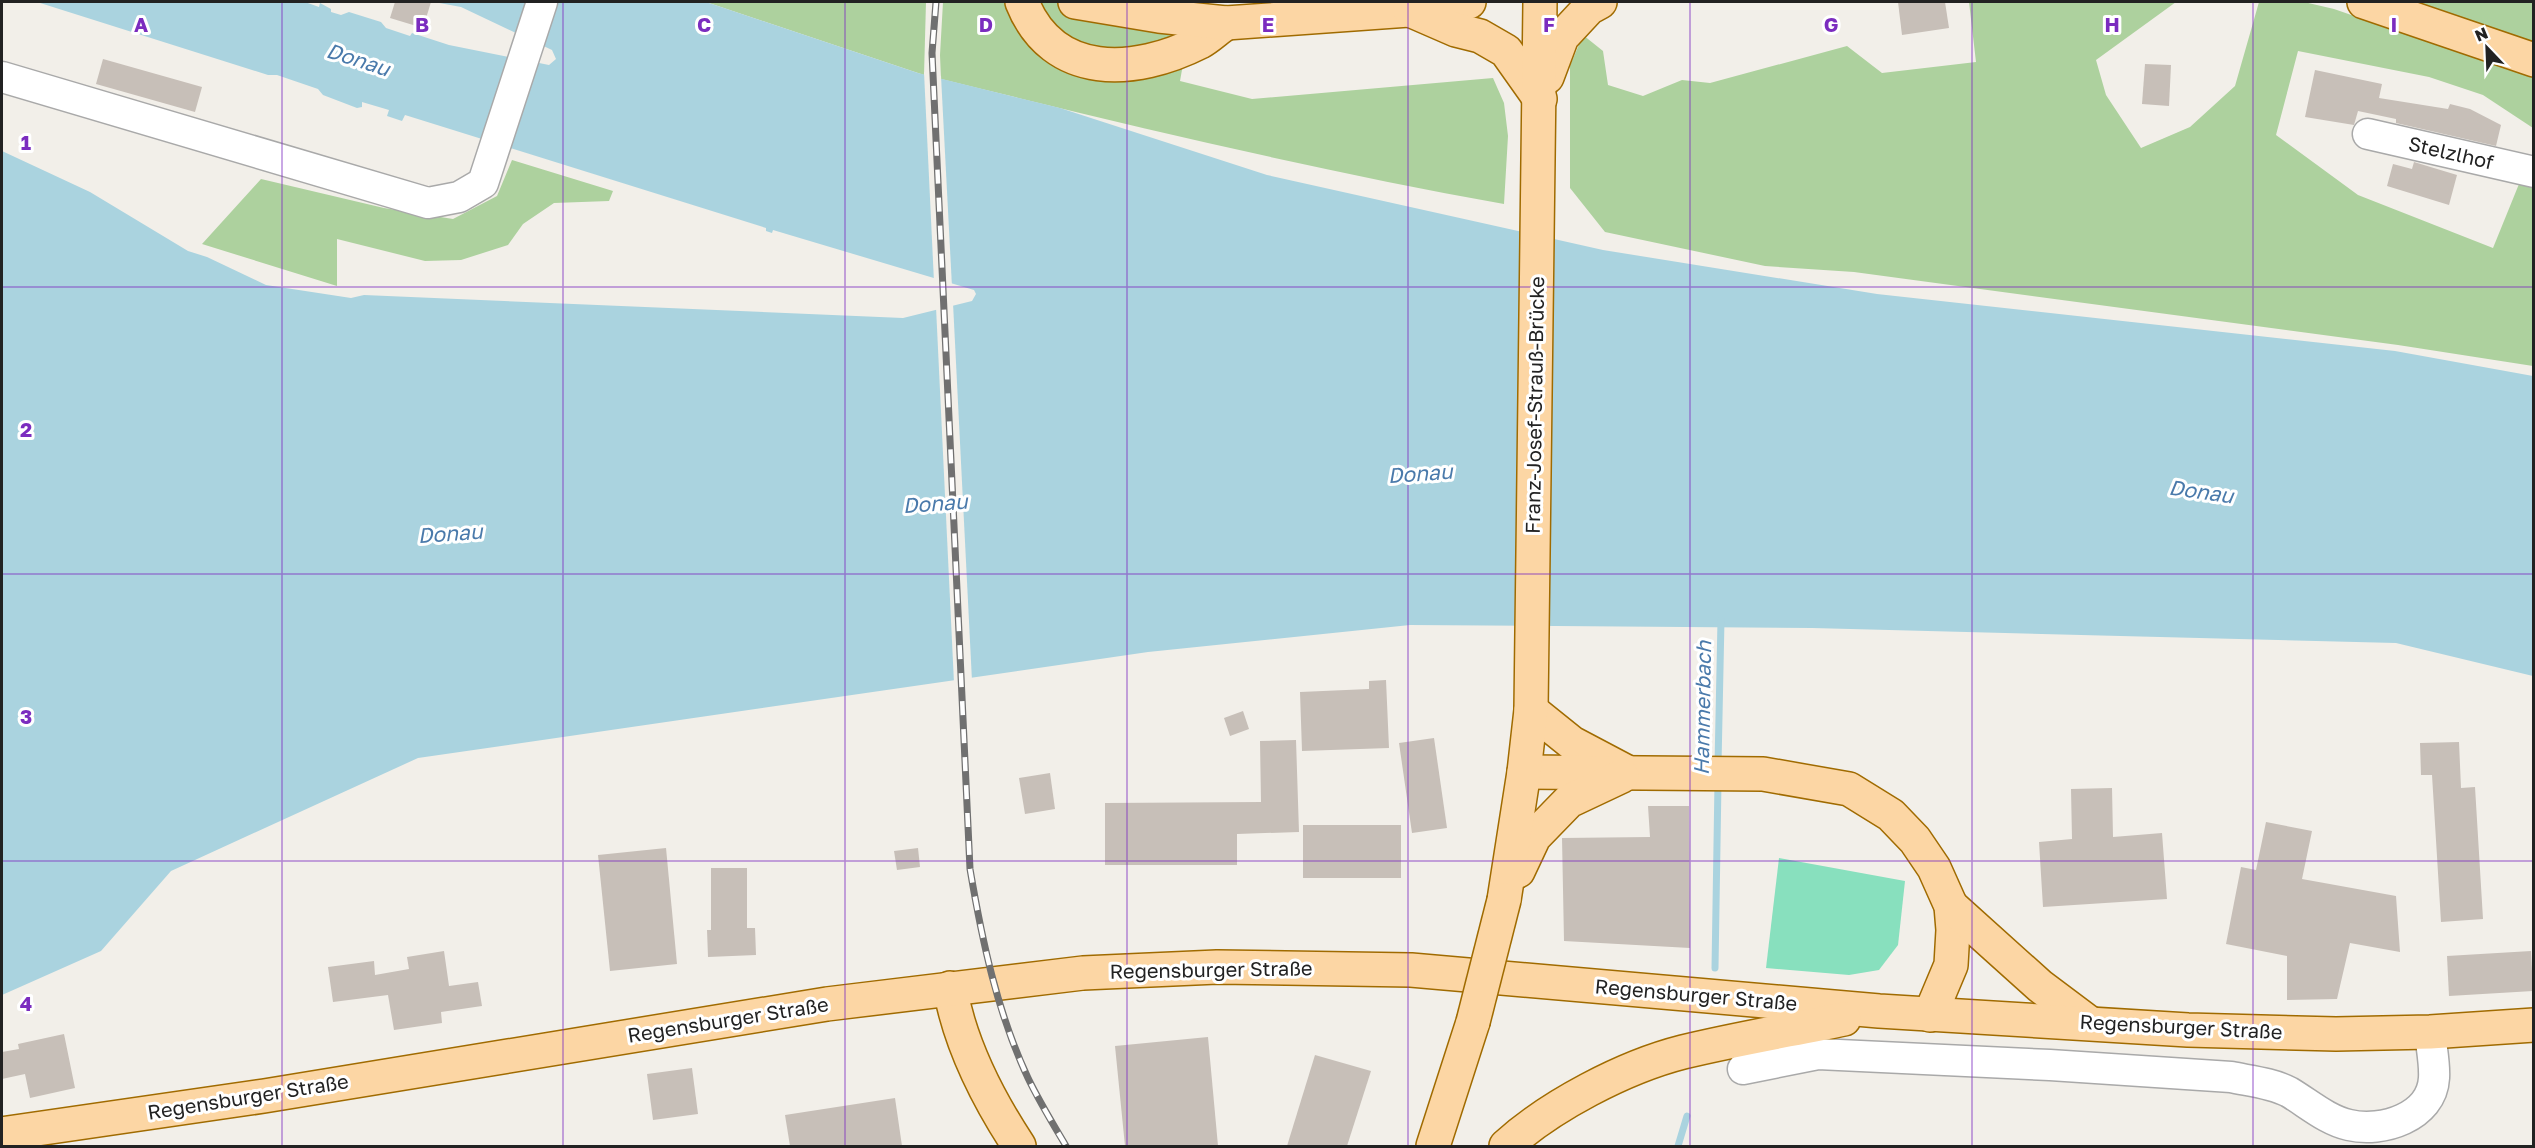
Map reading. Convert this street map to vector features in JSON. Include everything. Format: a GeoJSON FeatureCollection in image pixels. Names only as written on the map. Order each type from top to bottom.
{"type":"FeatureCollection","features":[{"type":"Feature","properties":{"kind":"main road"},"geometry":{"type":"LineString","coordinates":[[1022,2],[1032,23],[1045,40],[1064,53],[1093,63],[1130,65],[1153,59],[1200,41],[1226,22]]}},
{"type":"Feature","properties":{"kind":"main road"},"geometry":{"type":"LineString","coordinates":[[1075,2],[1159,16],[1226,22],[1410,10],[1463,2]]}},
{"type":"Feature","properties":{"kind":"main road","name":"Franz-Josef-Strauß-Brücke"},"geometry":{"type":"LineString","coordinates":[[1504,900],[1531,711],[1540,2]]}},
{"type":"Feature","properties":{"kind":"main road"},"geometry":{"type":"LineString","coordinates":[[1540,99],[1562,37],[1589,8],[1600,2]]}},
{"type":"Feature","properties":{"kind":"main road"},"geometry":{"type":"LineString","coordinates":[[2364,2],[2534,60]]}},
{"type":"Feature","properties":{"kind":"main road"},"geometry":{"type":"LineString","coordinates":[[1410,10],[1456,30],[1480,36],[1506,51],[1540,99]]}},
{"type":"Feature","properties":{"kind":"main road"},"geometry":{"type":"LineString","coordinates":[[1531,711],[1572,743],[1629,773]]}},
{"type":"Feature","properties":{"kind":"main road"},"geometry":{"type":"LineString","coordinates":[[1524,772],[1763,774],[1849,789],[1891,815],[1915,840],[1934,868],[1951,906],[1953,930],[1951,965],[1930,1015]]}},
{"type":"Feature","properties":{"kind":"main road"},"geometry":{"type":"LineString","coordinates":[[1433,1146],[1473,1022],[1504,900],[1534,837],[1569,801],[1629,773]]}},
{"type":"Feature","properties":{"kind":"main road"},"geometry":{"type":"LineString","coordinates":[[1951,906],[2040,986],[2088,1022]]}},
{"type":"Feature","properties":{"kind":"main road","name":"Regensburger Straße"},"geometry":{"type":"LineString","coordinates":[[2,1134],[264,1096],[827,1004],[950,988],[1116,971],[1217,967],[1411,970],[1930,1015],[2088,1022],[2199,1030],[2336,1034],[2430,1032],[2534,1025]]}},
{"type":"Feature","properties":{"kind":"main road"},"geometry":{"type":"LineString","coordinates":[[950,988],[954,1010],[969,1051],[1001,1119],[1019,1146]]}},
{"type":"Feature","properties":{"kind":"main road"},"geometry":{"type":"LineString","coordinates":[[1506,1146],[1555,1109],[1613,1077],[1681,1052],[1879,1011]]}},
{"type":"Feature","properties":{"kind":"street"},"geometry":{"type":"LineString","coordinates":[[2,76],[428,202],[459,197],[483,183],[542,2]]}},
{"type":"Feature","properties":{"kind":"street","name":"Stelzlhof"},"geometry":{"type":"LineString","coordinates":[[2368,134],[2534,172]]}},
{"type":"Feature","properties":{"kind":"street"},"geometry":{"type":"LineString","coordinates":[[1743,1069],[1818,1054],[2050,1065],[2232,1077],[2287,1091],[2323,1114],[2349,1125],[2378,1128],[2403,1120],[2426,1102],[2434,1078],[2430,1032]]}},
{"type":"Feature","properties":{"kind":"green space"},"geometry":{"type":"Polygon","coordinates":[[[706,2],[926,2],[924,75],[918,73],[706,2]]]}},
{"type":"Feature","properties":{"kind":"green space"},"geometry":{"type":"Polygon","coordinates":[[[943,2],[1194,2],[1180,81],[1252,99],[1493,78],[1504,103],[1508,136],[1504,204],[1292,162],[941,79],[943,2]]]}},
{"type":"Feature","properties":{"kind":"green space"},"geometry":{"type":"Polygon","coordinates":[[[1969,2],[2176,2],[2096,60],[2106,95],[2141,148],[2190,127],[2235,86],[2259,2],[2304,2],[2334,9],[2533,78],[2533,128],[2483,95],[2429,77],[2298,51],[2276,135],[2358,195],[2493,248],[2519,184],[2533,187],[2533,366],[2398,345],[1854,272],[1765,266],[1605,232],[1570,188],[1570,66],[1583,35],[1603,51],[1608,85],[1643,96],[1682,80],[1710,83],[1847,46],[1882,73],[1976,62],[1969,2]]]}},
{"type":"Feature","properties":{"kind":"green space"},"geometry":{"type":"Polygon","coordinates":[[[2404,2],[2533,2],[2533,44],[2404,2]]]}},
{"type":"Feature","properties":{"kind":"green space"},"geometry":{"type":"Polygon","coordinates":[[[512,160],[613,191],[609,201],[554,203],[523,224],[508,245],[461,260],[425,261],[337,239],[337,286],[202,244],[261,179],[384,208],[453,219],[497,196],[512,160]]]}},
{"type":"Feature","properties":{"kind":"green space"},"geometry":{"type":"Polygon","coordinates":[[[1779,858],[1905,881],[1898,945],[1879,970],[1849,975],[1766,968],[1779,858]]]}},
{"type":"Feature","properties":{"kind":"water","name":"Donau"},"geometry":{"type":"Polygon","coordinates":[[[37,2],[305,2],[319,7],[320,3],[331,9],[331,12],[341,15],[349,12],[381,22],[386,28],[410,36],[412,33],[449,45],[549,65],[556,59],[552,50],[461,7],[434,2],[706,2],[918,73],[1060,108],[1267,175],[1603,250],[1877,294],[2395,351],[2533,376],[2533,676],[2396,643],[1812,628],[1410,625],[1148,652],[418,758],[171,871],[101,951],[2,995],[2,151],[90,192],[188,251],[207,257],[266,285],[351,298],[364,295],[903,318],[972,301],[976,294],[974,290],[773,230],[772,233],[766,231],[766,228],[405,115],[402,121],[387,116],[389,110],[362,102],[362,107],[357,108],[323,95],[318,89],[277,75],[268,75],[37,2]]]}},
{"type":"Feature","properties":{"kind":"pier"},"geometry":{"type":"Polygon","coordinates":[[[924,72],[941,76],[952,287],[934,282],[924,72]]]}},
{"type":"Feature","properties":{"kind":"pier"},"geometry":{"type":"Polygon","coordinates":[[[953,303],[972,681],[954,683],[936,307],[953,303]]]}},
{"type":"Feature","properties":{"kind":"building"},"geometry":{"type":"Polygon","coordinates":[[[395,2],[431,2],[423,28],[390,18],[395,2]]]}},
{"type":"Feature","properties":{"kind":"building"},"geometry":{"type":"Polygon","coordinates":[[[1898,2],[1945,2],[1949,28],[1902,35],[1898,2]]]}},
{"type":"Feature","properties":{"kind":"building"},"geometry":{"type":"Polygon","coordinates":[[[103,59],[202,87],[195,112],[96,84],[103,59]]]}},
{"type":"Feature","properties":{"kind":"building"},"geometry":{"type":"Polygon","coordinates":[[[2145,64],[2171,65],[2169,106],[2142,104],[2145,64]]]}},
{"type":"Feature","properties":{"kind":"building"},"geometry":{"type":"Polygon","coordinates":[[[2315,70],[2382,84],[2379,98],[2448,109],[2450,104],[2470,109],[2501,125],[2496,146],[2396,123],[2396,119],[2358,111],[2354,125],[2305,117],[2315,70]]]}},
{"type":"Feature","properties":{"kind":"building"},"geometry":{"type":"Polygon","coordinates":[[[2414,162],[2457,175],[2449,205],[2387,186],[2393,164],[2412,169],[2414,162]]]}},
{"type":"Feature","properties":{"kind":"building"},"geometry":{"type":"Polygon","coordinates":[[[1386,680],[1389,748],[1302,751],[1300,692],[1369,689],[1369,681],[1386,680]]]}},
{"type":"Feature","properties":{"kind":"building"},"geometry":{"type":"Polygon","coordinates":[[[1243,711],[1249,729],[1230,736],[1224,718],[1243,711]]]}},
{"type":"Feature","properties":{"kind":"building"},"geometry":{"type":"Polygon","coordinates":[[[1434,738],[1447,828],[1412,833],[1399,743],[1434,738]]]}},
{"type":"Feature","properties":{"kind":"building"},"geometry":{"type":"Polygon","coordinates":[[[1296,740],[1299,832],[1237,834],[1237,865],[1105,865],[1105,803],[1261,802],[1260,741],[1296,740]]]}},
{"type":"Feature","properties":{"kind":"building"},"geometry":{"type":"Polygon","coordinates":[[[2459,742],[2461,788],[2475,787],[2483,919],[2441,922],[2432,775],[2421,775],[2420,743],[2459,742]]]}},
{"type":"Feature","properties":{"kind":"building"},"geometry":{"type":"Polygon","coordinates":[[[1050,773],[1055,809],[1025,814],[1019,778],[1050,773]]]}},
{"type":"Feature","properties":{"kind":"building"},"geometry":{"type":"Polygon","coordinates":[[[2112,788],[2113,837],[2162,833],[2167,899],[2043,907],[2039,842],[2072,839],[2071,789],[2112,788]]]}},
{"type":"Feature","properties":{"kind":"building"},"geometry":{"type":"Polygon","coordinates":[[[1648,806],[1689,806],[1690,948],[1564,941],[1562,838],[1650,837],[1648,806]]]}},
{"type":"Feature","properties":{"kind":"building"},"geometry":{"type":"Polygon","coordinates":[[[2266,822],[2312,831],[2302,879],[2396,896],[2400,952],[2350,943],[2337,999],[2287,1000],[2287,956],[2226,944],[2241,867],[2256,870],[2266,822]]]}},
{"type":"Feature","properties":{"kind":"building"},"geometry":{"type":"Polygon","coordinates":[[[1303,825],[1401,825],[1401,878],[1303,878],[1303,825]]]}},
{"type":"Feature","properties":{"kind":"building"},"geometry":{"type":"Polygon","coordinates":[[[666,848],[677,964],[610,971],[598,855],[666,848]]]}},
{"type":"Feature","properties":{"kind":"building"},"geometry":{"type":"Polygon","coordinates":[[[918,848],[920,867],[897,870],[894,851],[918,848]]]}},
{"type":"Feature","properties":{"kind":"building"},"geometry":{"type":"Polygon","coordinates":[[[711,868],[747,868],[747,928],[755,928],[756,955],[708,957],[707,930],[711,930],[711,868]]]}},
{"type":"Feature","properties":{"kind":"building"},"geometry":{"type":"Polygon","coordinates":[[[444,951],[449,986],[478,982],[482,1006],[441,1012],[442,1023],[394,1030],[388,995],[333,1002],[328,967],[374,961],[375,975],[409,969],[407,957],[444,951]]]}},
{"type":"Feature","properties":{"kind":"building"},"geometry":{"type":"Polygon","coordinates":[[[2531,951],[2533,991],[2449,996],[2447,956],[2531,951]]]}},
{"type":"Feature","properties":{"kind":"building"},"geometry":{"type":"Polygon","coordinates":[[[64,1034],[75,1088],[30,1098],[25,1074],[2,1079],[2,1052],[19,1049],[18,1044],[64,1034]]]}},
{"type":"Feature","properties":{"kind":"building"},"geometry":{"type":"Polygon","coordinates":[[[1208,1037],[1218,1146],[1125,1146],[1115,1046],[1208,1037]]]}},
{"type":"Feature","properties":{"kind":"building"},"geometry":{"type":"Polygon","coordinates":[[[1315,1055],[1371,1071],[1347,1146],[1287,1146],[1315,1055]]]}},
{"type":"Feature","properties":{"kind":"building"},"geometry":{"type":"Polygon","coordinates":[[[692,1068],[698,1114],[653,1120],[647,1074],[692,1068]]]}},
{"type":"Feature","properties":{"kind":"building"},"geometry":{"type":"Polygon","coordinates":[[[895,1098],[902,1146],[790,1146],[785,1115],[895,1098]]]}},
{"type":"Feature","properties":{"kind":"waterway","name":"Hammerbach"},"geometry":{"type":"LineString","coordinates":[[1718,765],[1721,620]]}},
{"type":"Feature","properties":{"kind":"waterway","name":"Hammerbach"},"geometry":{"type":"LineString","coordinates":[[1715,968],[1718,782]]}},
{"type":"Feature","properties":{"kind":"waterway","name":"Hammerbach"},"geometry":{"type":"LineString","coordinates":[[1678,1146],[1687,1116]]}},
{"type":"Feature","properties":{"kind":"railway"},"geometry":{"type":"LineString","coordinates":[[936,2],[932,53],[970,869],[985,949],[999,1002],[1028,1078],[1066,1146]]}}]}
